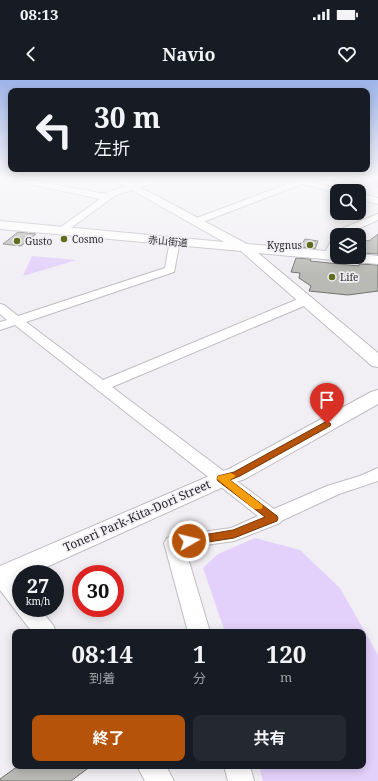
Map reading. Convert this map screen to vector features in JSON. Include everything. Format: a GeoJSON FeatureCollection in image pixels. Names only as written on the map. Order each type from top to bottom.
{"type":"FeatureCollection","features":[{"type":"Feature","properties":{"kind":"street"},"geometry":{"type":"LineString","coordinates":[[61,231],[89,210]]}},
{"type":"Feature","properties":{"kind":"street"},"geometry":{"type":"LineString","coordinates":[[175,210],[245,248],[378,362]]}},
{"type":"Feature","properties":{"kind":"street"},"geometry":{"type":"LineString","coordinates":[[197,221],[227,210]]}},
{"type":"Feature","properties":{"kind":"street"},"geometry":{"type":"LineString","coordinates":[[351,228],[378,217]]}},
{"type":"Feature","properties":{"kind":"street","name":"赤山街道"},"geometry":{"type":"LineString","coordinates":[[0,225],[330,256]]}},
{"type":"Feature","properties":{"kind":"street"},"geometry":{"type":"LineString","coordinates":[[0,326],[170,270],[175,242]]}},
{"type":"Feature","properties":{"kind":"street"},"geometry":{"type":"LineString","coordinates":[[366,259],[378,260]]}},
{"type":"Feature","properties":{"kind":"street"},"geometry":{"type":"LineString","coordinates":[[102,386],[307,300]]}},
{"type":"Feature","properties":{"kind":"street"},"geometry":{"type":"LineString","coordinates":[[0,308],[273,518]]}},
{"type":"Feature","properties":{"kind":"street","name":"Toneri Park-Kita-Dori Street"},"geometry":{"type":"LineString","coordinates":[[0,576],[222,479],[237,474],[378,396]]}},
{"type":"Feature","properties":{"kind":"street"},"geometry":{"type":"LineString","coordinates":[[198,629],[174,543],[234,534],[273,518],[333,490],[366,480],[378,474]]}},
{"type":"Feature","properties":{"kind":"street"},"geometry":{"type":"LineString","coordinates":[[0,576],[12,591]]}},
{"type":"Feature","properties":{"kind":"street"},"geometry":{"type":"LineString","coordinates":[[33,617],[42,629]]}},
{"type":"Feature","properties":{"kind":"street"},"geometry":{"type":"LineString","coordinates":[[152,769],[161,781]]}},
{"type":"Feature","properties":{"kind":"street"},"geometry":{"type":"LineString","coordinates":[[238,769],[242,781]]}},
{"type":"Feature","properties":{"kind":"shaded area"},"geometry":{"type":"Polygon","coordinates":[[[32,256],[77,260],[23,276],[32,256]]]}},
{"type":"Feature","properties":{"kind":"shaded area"},"geometry":{"type":"Polygon","coordinates":[[[255,538],[300,550],[340,588],[363,629],[224,629],[203,568],[218,554],[255,538]]]}},
{"type":"Feature","properties":{"kind":"shaded area"},"geometry":{"type":"Polygon","coordinates":[[[366,634],[378,655],[378,781],[263,781],[260,769],[366,769],[366,634]]]}},
{"type":"Feature","properties":{"kind":"building","name":"Gusto"},"geometry":{"type":"Polygon","coordinates":[[[18,232],[36,234],[21,246],[3,244],[18,232]]]}},
{"type":"Feature","properties":{"kind":"building"},"geometry":{"type":"Polygon","coordinates":[[[378,234],[378,254],[366,253],[366,240],[369,241],[378,234]]]}},
{"type":"Feature","properties":{"kind":"building"},"geometry":{"type":"Polygon","coordinates":[[[305,239],[318,241],[315,249],[300,247],[305,239]]]}},
{"type":"Feature","properties":{"kind":"building"},"geometry":{"type":"Polygon","coordinates":[[[296,258],[311,259],[310,261],[330,264],[359,266],[359,264],[378,265],[378,291],[348,295],[309,291],[311,286],[299,278],[300,273],[291,272],[296,258]]]}},
{"type":"Feature","properties":{"kind":"building"},"geometry":{"type":"Polygon","coordinates":[[[14,769],[87,769],[71,781],[0,781],[0,779],[14,769]]]}},
{"type":"Feature","properties":{"kind":"slow traffic"},"geometry":{"type":"LineString","coordinates":[[231,476],[222,479],[258,506]]}},
{"type":"Feature","properties":{"kind":"place","name":"Cosmo"},"geometry":{"type":"Point","coordinates":[64,239]}},
{"type":"Feature","properties":{"kind":"place","name":"Gusto"},"geometry":{"type":"Point","coordinates":[17,241]}},
{"type":"Feature","properties":{"kind":"place","name":"Kygnus"},"geometry":{"type":"Point","coordinates":[310,245]}},
{"type":"Feature","properties":{"kind":"place","name":"Life"},"geometry":{"type":"Point","coordinates":[332,277]}},
{"type":"Feature","properties":{"kind":"route"},"geometry":{"type":"LineString","coordinates":[[189,541],[234,534],[273,518],[222,479],[237,474],[327,424]]}}]}
